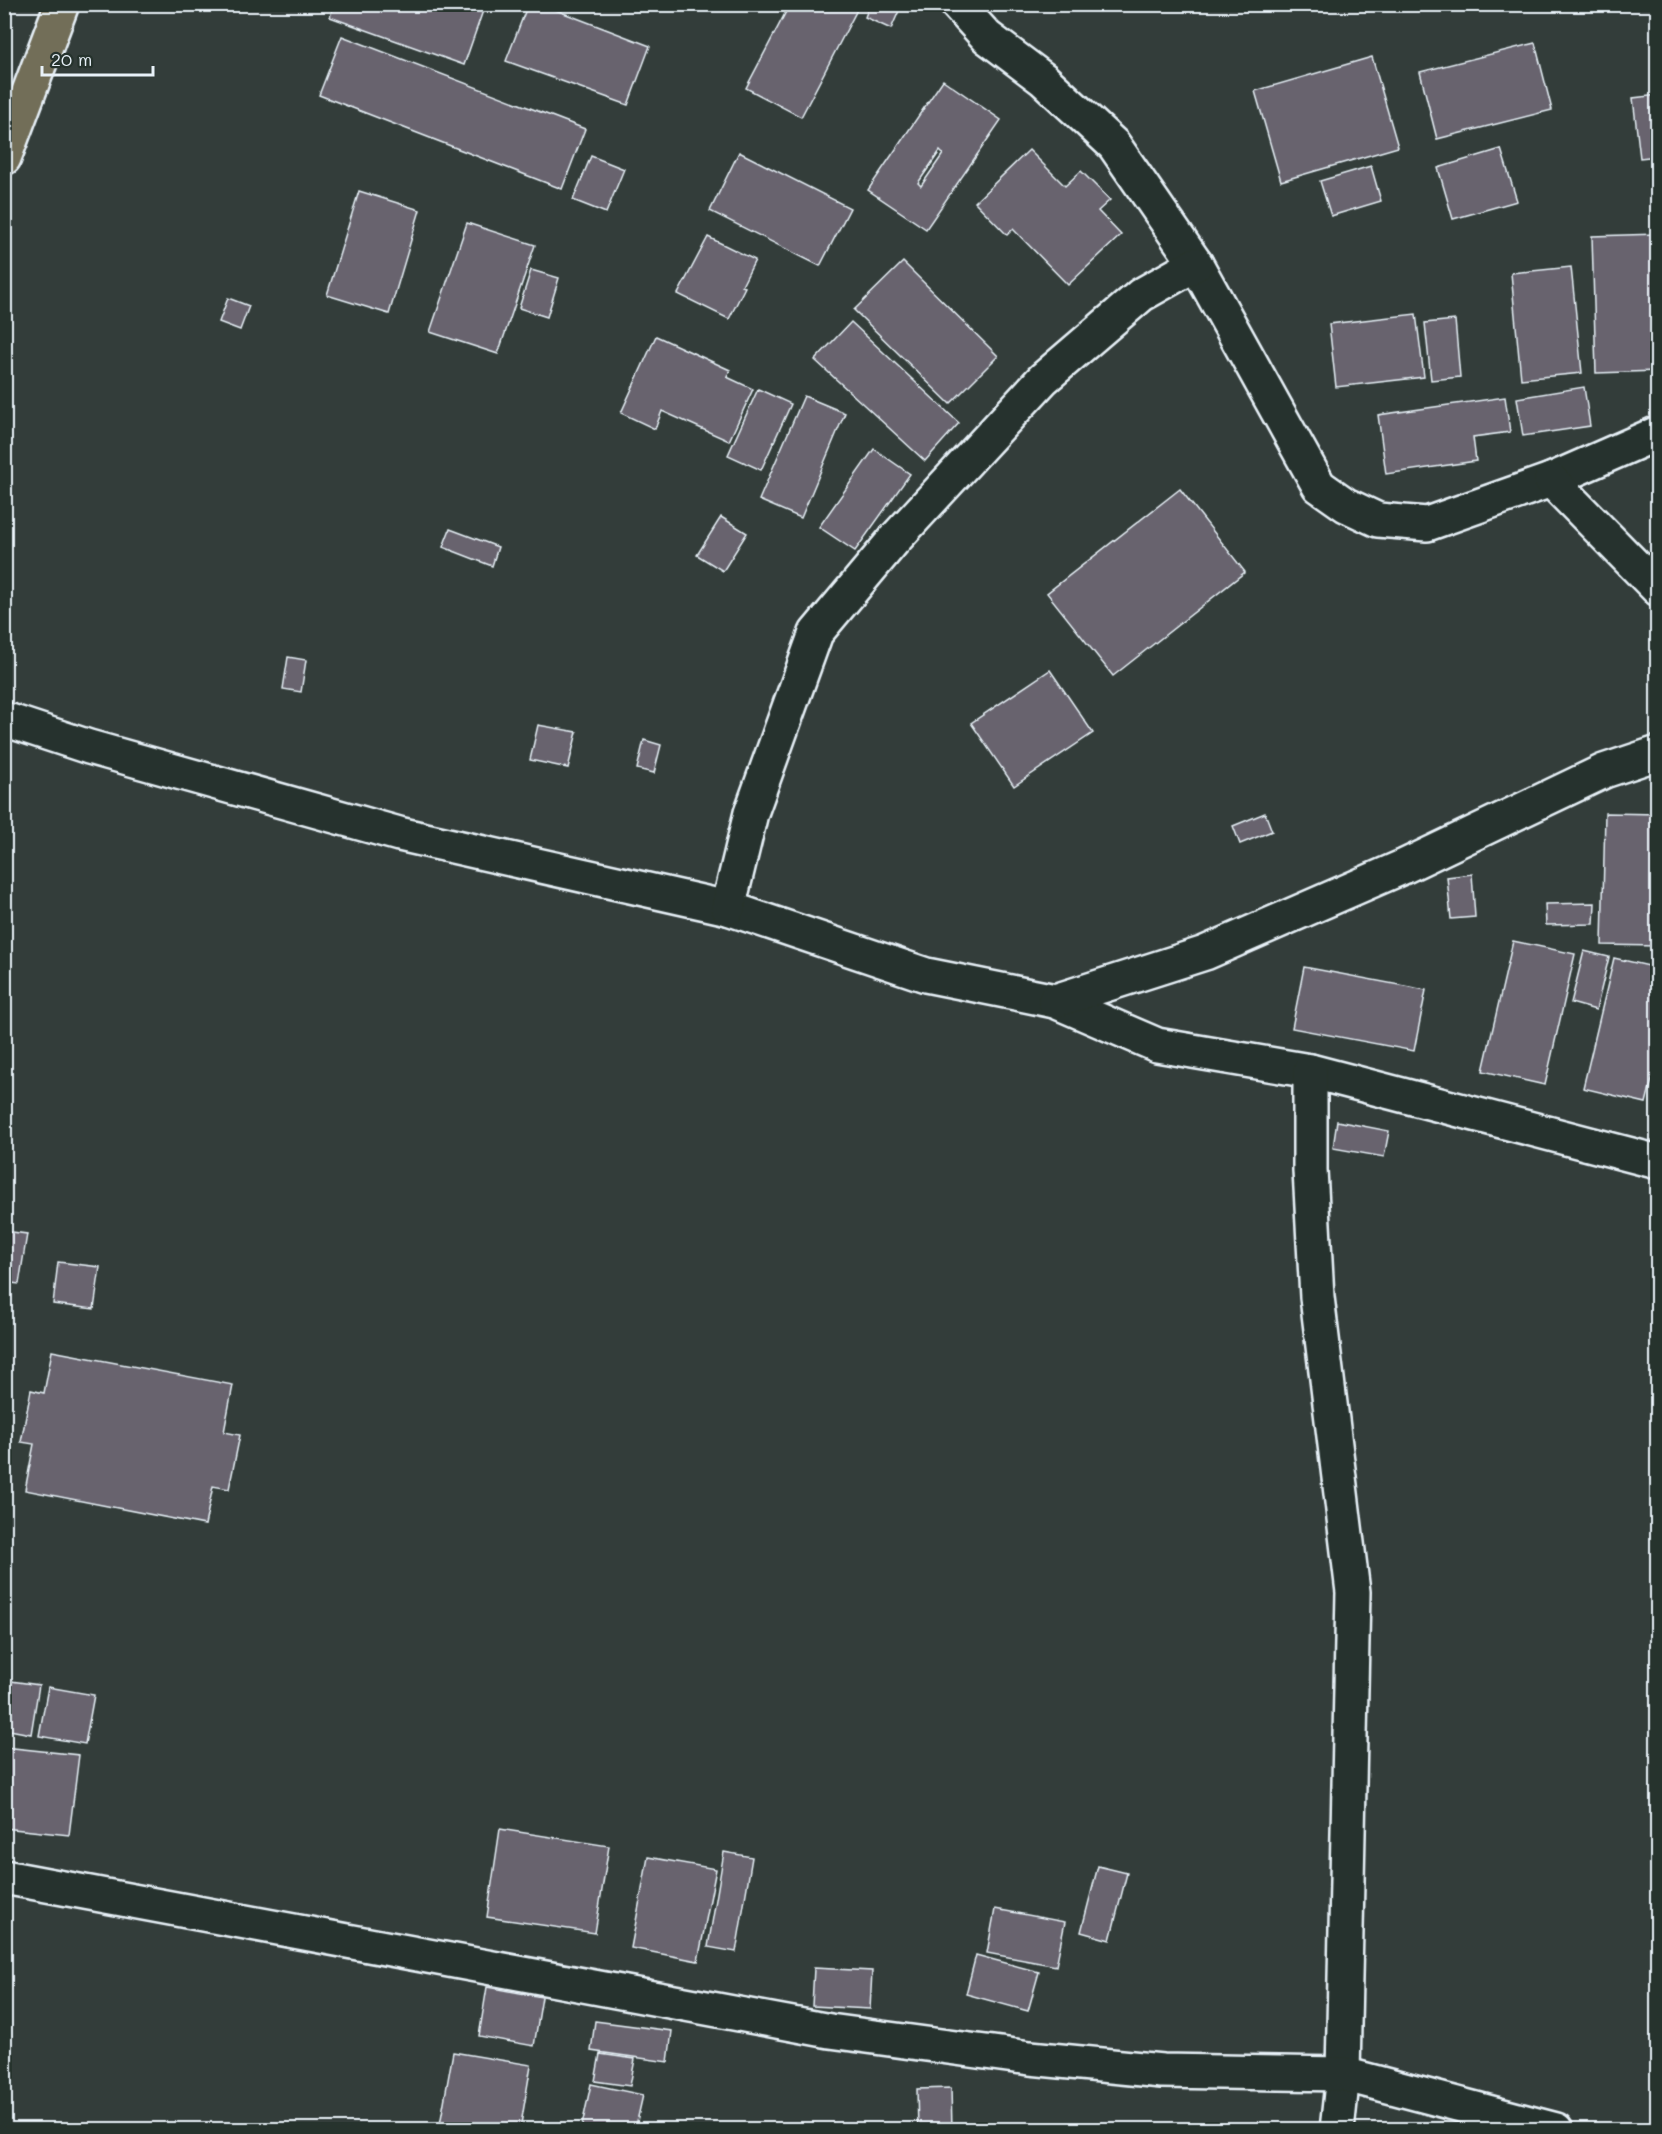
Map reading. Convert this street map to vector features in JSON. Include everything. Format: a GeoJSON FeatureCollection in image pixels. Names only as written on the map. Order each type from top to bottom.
{"type":"FeatureCollection","features":[{"type":"Feature","properties":{"kind":"main road"},"geometry":{"type":"LineString","coordinates":[[4,158],[62,4]]}},
{"type":"Feature","properties":{"kind":"street"},"geometry":{"type":"LineString","coordinates":[[957,4],[987,37],[1043,79],[1114,145],[1196,264],[1319,486],[1346,506],[1378,520],[1427,524],[1551,480],[1658,433]]}},
{"type":"Feature","properties":{"kind":"street"},"geometry":{"type":"LineString","coordinates":[[728,908],[751,813],[816,633],[894,540],[1044,379],[1141,295],[1196,264]]}},
{"type":"Feature","properties":{"kind":"street"},"geometry":{"type":"LineString","coordinates":[[1551,480],[1658,589]]}},
{"type":"Feature","properties":{"kind":"street"},"geometry":{"type":"LineString","coordinates":[[4,719],[89,747],[399,834],[728,908],[926,975],[1055,1001],[1157,1045],[1310,1071],[1658,1162]]}},
{"type":"Feature","properties":{"kind":"street"},"geometry":{"type":"LineString","coordinates":[[1055,1001],[1205,953],[1405,866],[1604,771],[1658,753]]}},
{"type":"Feature","properties":{"kind":"street"},"geometry":{"type":"LineString","coordinates":[[1310,1071],[1310,1170],[1317,1297],[1353,1592],[1343,2074],[1337,2130]]}},
{"type":"Feature","properties":{"kind":"street"},"geometry":{"type":"LineString","coordinates":[[4,1877],[830,2031],[1030,2058],[1162,2071],[1343,2074],[1549,2126],[1556,2130]]}},
{"type":"Feature","properties":{"kind":"building"},"geometry":{"type":"Polygon","coordinates":[[[334,4],[485,5],[464,65],[330,17],[334,4]]]}},
{"type":"Feature","properties":{"kind":"building"},"geometry":{"type":"Polygon","coordinates":[[[528,4],[540,4],[650,46],[628,105],[506,61],[528,4]]]}},
{"type":"Feature","properties":{"kind":"building"},"geometry":{"type":"Polygon","coordinates":[[[790,4],[860,4],[801,117],[746,88],[790,4]]]}},
{"type":"Feature","properties":{"kind":"building"},"geometry":{"type":"Polygon","coordinates":[[[870,4],[902,4],[891,29],[865,17],[870,4]]]}},
{"type":"Feature","properties":{"kind":"building"},"geometry":{"type":"Polygon","coordinates":[[[342,36],[585,129],[562,189],[319,95],[342,36]]]}},
{"type":"Feature","properties":{"kind":"building"},"geometry":{"type":"Polygon","coordinates":[[[1535,43],[1552,110],[1437,139],[1420,72],[1535,43]]]}},
{"type":"Feature","properties":{"kind":"building"},"geometry":{"type":"Polygon","coordinates":[[[1372,57],[1398,147],[1281,181],[1255,91],[1372,57]]]}},
{"type":"Feature","properties":{"kind":"building"},"geometry":{"type":"Polygon","coordinates":[[[943,80],[1001,120],[926,229],[868,190],[943,80]],[[940,151],[918,183],[921,186],[943,154],[940,151]]]}},
{"type":"Feature","properties":{"kind":"building"},"geometry":{"type":"Polygon","coordinates":[[[1658,95],[1658,156],[1640,158],[1633,98],[1658,95]]]}},
{"type":"Feature","properties":{"kind":"building"},"geometry":{"type":"Polygon","coordinates":[[[1501,149],[1517,201],[1453,219],[1438,168],[1501,149]]]}},
{"type":"Feature","properties":{"kind":"building"},"geometry":{"type":"Polygon","coordinates":[[[1029,150],[1065,186],[1081,171],[1110,200],[1098,211],[1121,235],[1068,285],[1013,229],[1007,235],[975,202],[1029,150]]]}},
{"type":"Feature","properties":{"kind":"building"},"geometry":{"type":"Polygon","coordinates":[[[739,152],[850,208],[820,266],[710,211],[739,152]]]}},
{"type":"Feature","properties":{"kind":"building"},"geometry":{"type":"Polygon","coordinates":[[[591,156],[624,169],[606,213],[573,200],[591,156]]]}},
{"type":"Feature","properties":{"kind":"building"},"geometry":{"type":"Polygon","coordinates":[[[1371,166],[1381,201],[1331,216],[1320,181],[1371,166]]]}},
{"type":"Feature","properties":{"kind":"building"},"geometry":{"type":"Polygon","coordinates":[[[359,191],[420,210],[389,314],[327,295],[359,191]]]}},
{"type":"Feature","properties":{"kind":"building"},"geometry":{"type":"Polygon","coordinates":[[[467,223],[535,245],[498,354],[430,332],[467,223]]]}},
{"type":"Feature","properties":{"kind":"building"},"geometry":{"type":"Polygon","coordinates":[[[1658,234],[1658,371],[1596,373],[1592,236],[1658,234]]]}},
{"type":"Feature","properties":{"kind":"building"},"geometry":{"type":"Polygon","coordinates":[[[708,237],[755,260],[729,319],[678,294],[708,237]]]}},
{"type":"Feature","properties":{"kind":"building"},"geometry":{"type":"Polygon","coordinates":[[[903,262],[998,356],[950,404],[854,310],[903,262]]]}},
{"type":"Feature","properties":{"kind":"building"},"geometry":{"type":"Polygon","coordinates":[[[1571,267],[1582,373],[1521,379],[1511,273],[1571,267]]]}},
{"type":"Feature","properties":{"kind":"building"},"geometry":{"type":"Polygon","coordinates":[[[531,270],[559,278],[547,317],[519,308],[531,270]]]}},
{"type":"Feature","properties":{"kind":"building"},"geometry":{"type":"Polygon","coordinates":[[[228,298],[249,306],[240,330],[219,322],[228,298]]]}},
{"type":"Feature","properties":{"kind":"building"},"geometry":{"type":"Polygon","coordinates":[[[1416,314],[1424,377],[1336,387],[1329,324],[1416,314]]]}},
{"type":"Feature","properties":{"kind":"building"},"geometry":{"type":"Polygon","coordinates":[[[1455,320],[1460,377],[1431,380],[1425,323],[1455,320]]]}},
{"type":"Feature","properties":{"kind":"building"},"geometry":{"type":"Polygon","coordinates":[[[851,322],[959,423],[925,461],[815,360],[851,322]]]}},
{"type":"Feature","properties":{"kind":"building"},"geometry":{"type":"Polygon","coordinates":[[[656,336],[730,370],[727,377],[753,389],[729,441],[662,411],[655,429],[621,413],[656,336]]]}},
{"type":"Feature","properties":{"kind":"building"},"geometry":{"type":"Polygon","coordinates":[[[1584,387],[1590,426],[1523,436],[1517,398],[1584,387]]]}},
{"type":"Feature","properties":{"kind":"building"},"geometry":{"type":"Polygon","coordinates":[[[758,389],[791,404],[761,470],[728,455],[758,389]]]}},
{"type":"Feature","properties":{"kind":"building"},"geometry":{"type":"Polygon","coordinates":[[[804,396],[845,413],[801,518],[759,500],[804,396]]]}},
{"type":"Feature","properties":{"kind":"building"},"geometry":{"type":"Polygon","coordinates":[[[1505,397],[1510,432],[1473,437],[1476,461],[1386,474],[1378,415],[1505,397]]]}},
{"type":"Feature","properties":{"kind":"building"},"geometry":{"type":"Polygon","coordinates":[[[874,449],[910,474],[855,551],[819,527],[874,449]]]}},
{"type":"Feature","properties":{"kind":"building"},"geometry":{"type":"Polygon","coordinates":[[[1180,489],[1245,572],[1113,676],[1047,593],[1180,489]]]}},
{"type":"Feature","properties":{"kind":"building"},"geometry":{"type":"Polygon","coordinates":[[[721,517],[747,533],[723,571],[697,555],[721,517]]]}},
{"type":"Feature","properties":{"kind":"building"},"geometry":{"type":"Polygon","coordinates":[[[450,529],[498,547],[492,566],[443,547],[450,529]]]}},
{"type":"Feature","properties":{"kind":"building"},"geometry":{"type":"Polygon","coordinates":[[[288,657],[306,660],[301,692],[283,689],[288,657]]]}},
{"type":"Feature","properties":{"kind":"building"},"geometry":{"type":"Polygon","coordinates":[[[1050,670],[1093,733],[1014,786],[971,723],[1050,670]]]}},
{"type":"Feature","properties":{"kind":"building"},"geometry":{"type":"Polygon","coordinates":[[[538,725],[577,732],[568,768],[530,760],[538,725]]]}},
{"type":"Feature","properties":{"kind":"building"},"geometry":{"type":"Polygon","coordinates":[[[644,740],[661,745],[654,773],[637,769],[644,740]]]}},
{"type":"Feature","properties":{"kind":"building"},"geometry":{"type":"Polygon","coordinates":[[[1265,813],[1272,831],[1240,844],[1233,826],[1265,813]]]}},
{"type":"Feature","properties":{"kind":"building"},"geometry":{"type":"Polygon","coordinates":[[[1605,813],[1658,814],[1658,946],[1602,945],[1605,813]]]}},
{"type":"Feature","properties":{"kind":"building"},"geometry":{"type":"Polygon","coordinates":[[[1472,874],[1475,917],[1451,919],[1447,877],[1472,874]]]}},
{"type":"Feature","properties":{"kind":"building"},"geometry":{"type":"Polygon","coordinates":[[[1595,903],[1594,924],[1546,925],[1545,904],[1595,903]]]}},
{"type":"Feature","properties":{"kind":"building"},"geometry":{"type":"Polygon","coordinates":[[[1513,941],[1575,954],[1545,1085],[1483,1071],[1513,941]]]}},
{"type":"Feature","properties":{"kind":"building"},"geometry":{"type":"Polygon","coordinates":[[[1584,951],[1609,957],[1596,1010],[1571,1003],[1584,951]]]}},
{"type":"Feature","properties":{"kind":"building"},"geometry":{"type":"Polygon","coordinates":[[[1614,958],[1658,968],[1658,1056],[1646,1103],[1583,1088],[1614,958]]]}},
{"type":"Feature","properties":{"kind":"building"},"geometry":{"type":"Polygon","coordinates":[[[1304,967],[1426,990],[1414,1051],[1292,1028],[1304,967]]]}},
{"type":"Feature","properties":{"kind":"building"},"geometry":{"type":"Polygon","coordinates":[[[1337,1121],[1389,1131],[1384,1157],[1333,1148],[1337,1121]]]}},
{"type":"Feature","properties":{"kind":"building"},"geometry":{"type":"Polygon","coordinates":[[[4,1231],[27,1234],[19,1284],[4,1282],[4,1231]]]}},
{"type":"Feature","properties":{"kind":"building"},"geometry":{"type":"Polygon","coordinates":[[[58,1262],[100,1267],[94,1309],[53,1304],[58,1262]]]}},
{"type":"Feature","properties":{"kind":"building"},"geometry":{"type":"Polygon","coordinates":[[[52,1351],[233,1385],[224,1432],[240,1435],[229,1489],[213,1486],[205,1525],[25,1490],[34,1444],[21,1442],[31,1390],[44,1393],[52,1351]]]}},
{"type":"Feature","properties":{"kind":"building"},"geometry":{"type":"Polygon","coordinates":[[[4,1680],[39,1685],[31,1734],[4,1729],[4,1680]]]}},
{"type":"Feature","properties":{"kind":"building"},"geometry":{"type":"Polygon","coordinates":[[[48,1687],[94,1695],[85,1744],[39,1736],[48,1687]]]}},
{"type":"Feature","properties":{"kind":"building"},"geometry":{"type":"Polygon","coordinates":[[[4,1747],[79,1755],[69,1835],[4,1828],[4,1747]]]}},
{"type":"Feature","properties":{"kind":"building"},"geometry":{"type":"Polygon","coordinates":[[[500,1829],[609,1846],[595,1933],[487,1917],[500,1829]]]}},
{"type":"Feature","properties":{"kind":"building"},"geometry":{"type":"Polygon","coordinates":[[[724,1852],[752,1857],[736,1952],[708,1947],[724,1852]]]}},
{"type":"Feature","properties":{"kind":"building"},"geometry":{"type":"Polygon","coordinates":[[[648,1857],[716,1869],[698,1961],[631,1948],[648,1857]]]}},
{"type":"Feature","properties":{"kind":"building"},"geometry":{"type":"Polygon","coordinates":[[[1098,1866],[1127,1873],[1110,1940],[1081,1932],[1098,1866]]]}},
{"type":"Feature","properties":{"kind":"building"},"geometry":{"type":"Polygon","coordinates":[[[995,1909],[1065,1922],[1056,1966],[987,1953],[995,1909]]]}},
{"type":"Feature","properties":{"kind":"building"},"geometry":{"type":"Polygon","coordinates":[[[976,1955],[1039,1972],[1028,2011],[966,1994],[976,1955]]]}},
{"type":"Feature","properties":{"kind":"building"},"geometry":{"type":"Polygon","coordinates":[[[814,1968],[872,1971],[870,2009],[812,2006],[814,1968]]]}},
{"type":"Feature","properties":{"kind":"building"},"geometry":{"type":"Polygon","coordinates":[[[487,1987],[542,1997],[534,2046],[479,2036],[487,1987]]]}},
{"type":"Feature","properties":{"kind":"building"},"geometry":{"type":"Polygon","coordinates":[[[595,2021],[672,2031],[668,2062],[591,2051],[595,2021]]]}},
{"type":"Feature","properties":{"kind":"building"},"geometry":{"type":"Polygon","coordinates":[[[453,2052],[531,2065],[520,2130],[439,2130],[453,2052]]]}},
{"type":"Feature","properties":{"kind":"building"},"geometry":{"type":"Polygon","coordinates":[[[600,2054],[635,2059],[630,2086],[595,2081],[600,2054]]]}},
{"type":"Feature","properties":{"kind":"building"},"geometry":{"type":"Polygon","coordinates":[[[591,2084],[643,2095],[635,2130],[581,2130],[591,2084]]]}},
{"type":"Feature","properties":{"kind":"building"},"geometry":{"type":"Polygon","coordinates":[[[951,2088],[952,2130],[918,2130],[917,2089],[951,2088]]]}}]}
